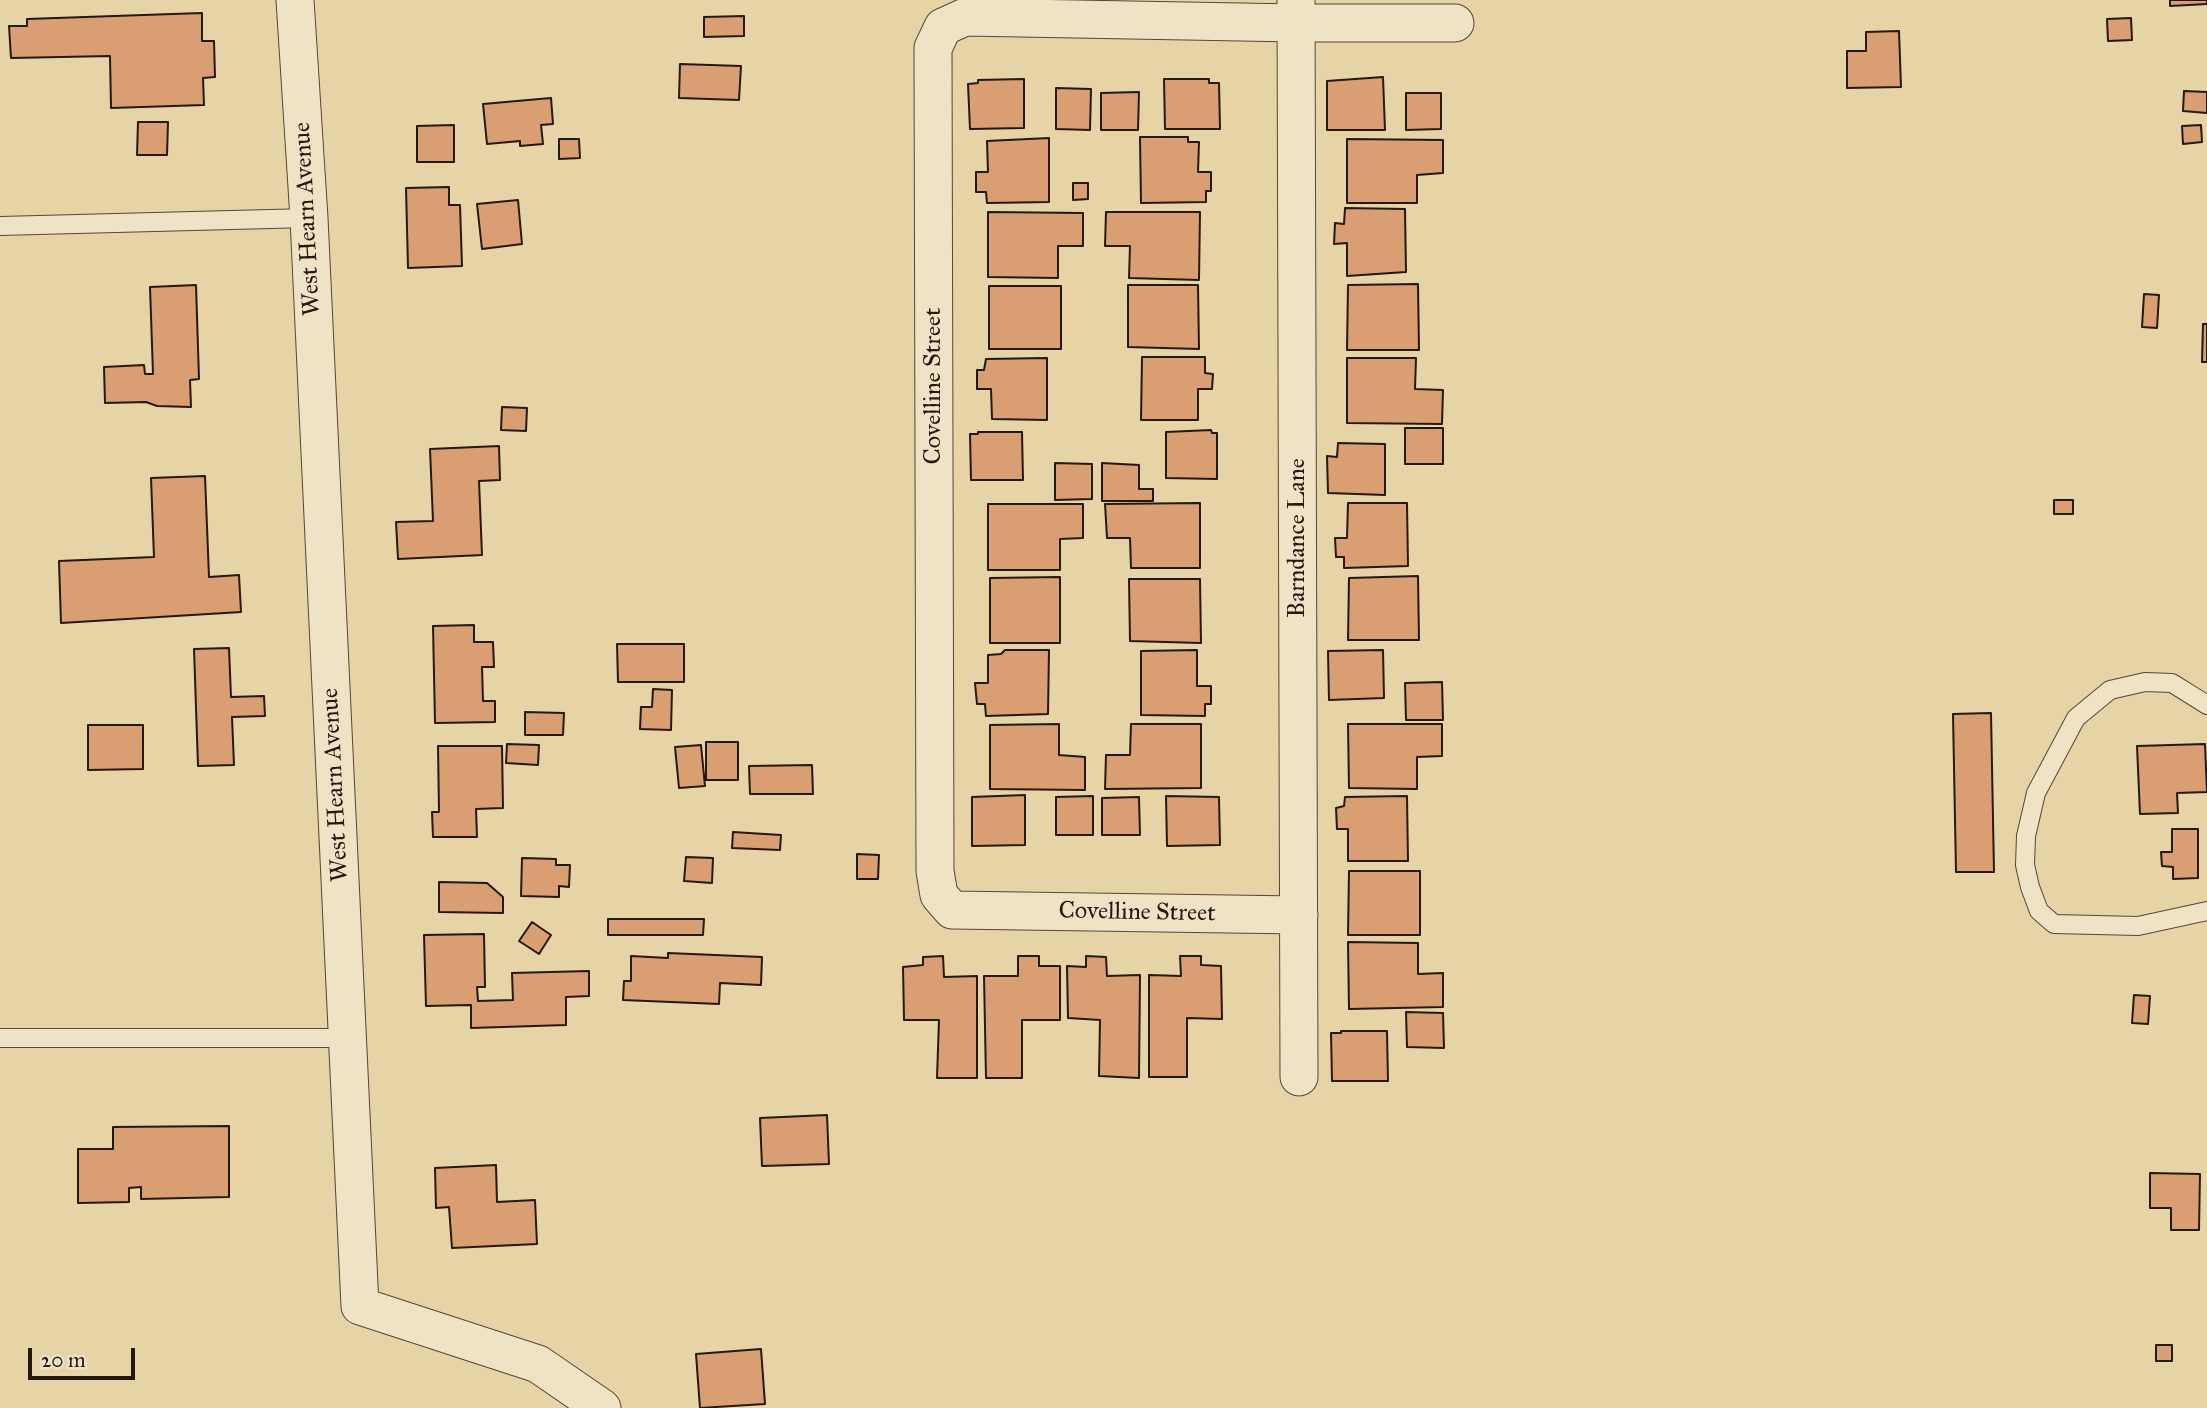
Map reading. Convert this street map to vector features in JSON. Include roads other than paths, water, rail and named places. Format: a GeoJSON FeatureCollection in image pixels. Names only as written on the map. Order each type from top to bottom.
{"type":"FeatureCollection","features":[{"type":"Feature","properties":{"kind":"street","name":"West Hearn Avenue"},"geometry":{"type":"LineString","coordinates":[[295,0],[309,218],[360,1306],[538,1364],[602,1408]]}},
{"type":"Feature","properties":{"kind":"street","name":"Covelline Street"},"geometry":{"type":"LineString","coordinates":[[1299,915],[952,910],[939,895],[935,871],[933,48],[943,27],[965,17],[1296,11],[1455,23]]}},
{"type":"Feature","properties":{"kind":"street","name":"Barndance Lane"},"geometry":{"type":"LineString","coordinates":[[1296,11],[1299,1077]]}},
{"type":"Feature","properties":{"kind":"lane"},"geometry":{"type":"LineString","coordinates":[[0,226],[309,218]]}},
{"type":"Feature","properties":{"kind":"lane"},"geometry":{"type":"LineString","coordinates":[[2207,705],[2172,683],[2145,682],[2110,690],[2076,718],[2036,793],[2026,836],[2025,865],[2039,911],[2054,924],[2138,926],[2207,911]]}},
{"type":"Feature","properties":{"kind":"lane"},"geometry":{"type":"LineString","coordinates":[[0,1038],[348,1038]]}}]}
